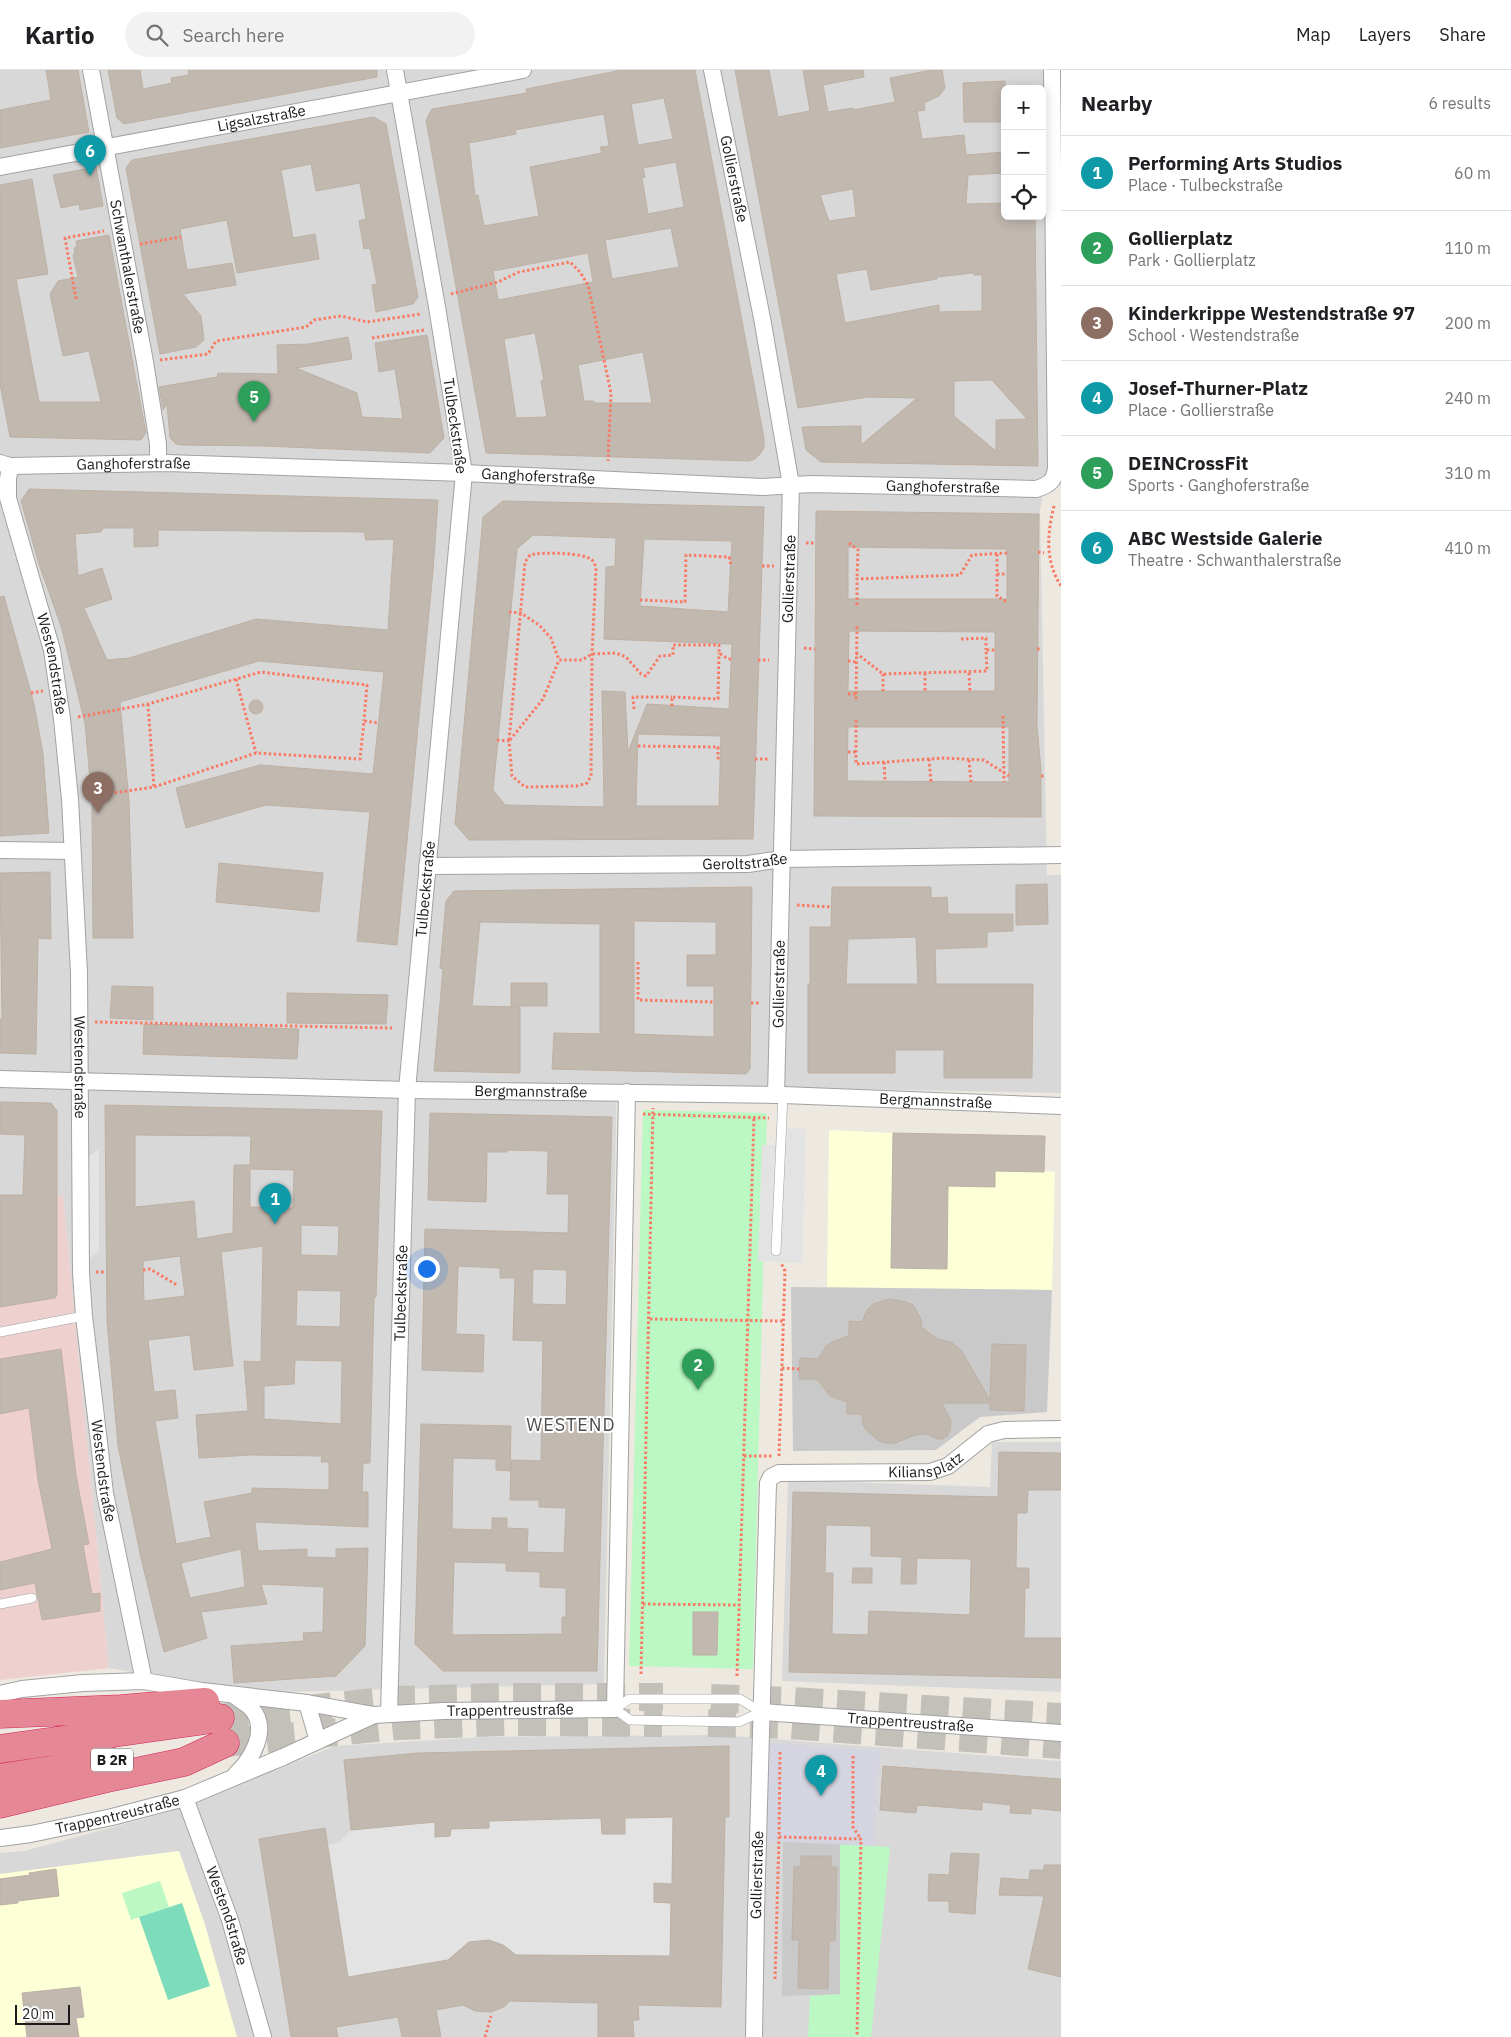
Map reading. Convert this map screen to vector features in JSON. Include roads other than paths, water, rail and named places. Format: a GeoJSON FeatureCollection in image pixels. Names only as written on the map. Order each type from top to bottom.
{"type":"FeatureCollection","features":[{"type":"Feature","properties":{"kind":"highway"},"geometry":{"type":"LineString","coordinates":[[0,1714],[121,1709],[221,1715]]}},
{"type":"Feature","properties":{"kind":"highway"},"geometry":{"type":"LineString","coordinates":[[0,1804],[184,1762],[221,1715]]}},
{"type":"Feature","properties":{"kind":"highway","name":"Trappentreustraße"},"geometry":{"type":"LineString","coordinates":[[0,1749],[221,1715]]}},
{"type":"Feature","properties":{"kind":"highway","name":"Trappentreustraße"},"geometry":{"type":"LineString","coordinates":[[0,1778],[221,1715]]}},
{"type":"Feature","properties":{"kind":"street","name":"Schwanthalerstraße"},"geometry":{"type":"LineString","coordinates":[[91,70],[145,362],[158,444],[158,463]]}},
{"type":"Feature","properties":{"kind":"street","name":"Tulbeckstraße"},"geometry":{"type":"LineString","coordinates":[[382,1715],[406,1090],[464,473],[395,70]]}},
{"type":"Feature","properties":{"kind":"street","name":"Ligsalzstraße"},"geometry":{"type":"LineString","coordinates":[[0,167],[523,70]]}},
{"type":"Feature","properties":{"kind":"street","name":"Gollierstraße"},"geometry":{"type":"LineString","coordinates":[[712,70],[762,318],[791,485],[781,904],[780,1095]]}},
{"type":"Feature","properties":{"kind":"street","name":"Ganghoferstraße"},"geometry":{"type":"LineString","coordinates":[[6,469],[158,463],[464,473],[763,487],[820,484],[1036,489],[1050,483],[1056,475],[1052,70]]}},
{"type":"Feature","properties":{"kind":"street","name":"Westendstraße"},"geometry":{"type":"LineString","coordinates":[[6,469],[8,498],[14,525],[52,650],[62,719],[70,799],[79,973],[81,1274],[84,1316],[105,1493],[144,1681]]}},
{"type":"Feature","properties":{"kind":"street"},"geometry":{"type":"LineString","coordinates":[[0,850],[72,851]]}},
{"type":"Feature","properties":{"kind":"street","name":"Geroltstraße"},"geometry":{"type":"LineString","coordinates":[[427,866],[748,864],[782,859],[1061,855]]}},
{"type":"Feature","properties":{"kind":"street","name":"Bergmannstraße"},"geometry":{"type":"LineString","coordinates":[[0,1079],[406,1090],[780,1095],[1061,1106]]}},
{"type":"Feature","properties":{"kind":"street"},"geometry":{"type":"LineString","coordinates":[[615,1710],[628,1092]]}},
{"type":"Feature","properties":{"kind":"street","name":"Kiliansplatz"},"geometry":{"type":"LineString","coordinates":[[779,1473],[930,1472],[948,1466],[988,1434],[1004,1430],[1061,1429]]}},
{"type":"Feature","properties":{"kind":"street","name":"Gollierstraße"},"geometry":{"type":"LineString","coordinates":[[754,2037],[768,1483],[771,1477],[779,1473]]}},
{"type":"Feature","properties":{"kind":"street","name":"Trappentreustraße"},"geometry":{"type":"LineString","coordinates":[[0,1694],[83,1682],[144,1681],[221,1715],[307,1703],[382,1715],[443,1711],[615,1710]]}},
{"type":"Feature","properties":{"kind":"street"},"geometry":{"type":"LineString","coordinates":[[307,1703],[318,1741]]}},
{"type":"Feature","properties":{"kind":"street","name":"Trappentreustraße"},"geometry":{"type":"LineString","coordinates":[[221,1715],[250,1707],[256,1716],[257,1742],[244,1767],[232,1778]]}},
{"type":"Feature","properties":{"kind":"street","name":"Trappentreustraße"},"geometry":{"type":"LineString","coordinates":[[761,1712],[1061,1733]]}},
{"type":"Feature","properties":{"kind":"street","name":"Trappentreustraße"},"geometry":{"type":"LineString","coordinates":[[0,1838],[31,1834],[112,1817],[186,1798],[382,1715]]}},
{"type":"Feature","properties":{"kind":"street","name":"Westendstraße"},"geometry":{"type":"LineString","coordinates":[[186,1798],[230,1920],[263,2037]]}},
{"type":"Feature","properties":{"kind":"lane"},"geometry":{"type":"LineString","coordinates":[[776,1251],[782,1118],[780,1095]]}},
{"type":"Feature","properties":{"kind":"lane"},"geometry":{"type":"LineString","coordinates":[[0,1332],[84,1316]]}},
{"type":"Feature","properties":{"kind":"lane"},"geometry":{"type":"LineString","coordinates":[[0,1604],[32,1598]]}},
{"type":"Feature","properties":{"kind":"lane","name":"Trappentreustraße"},"geometry":{"type":"LineString","coordinates":[[630,1699],[740,1700],[761,1712],[739,1722],[630,1720],[615,1710],[630,1699]]}},
{"type":"Feature","properties":{"kind":"tunnel"},"geometry":{"type":"LineString","coordinates":[[220,1718],[394,1700],[501,1697],[663,1697]]}},
{"type":"Feature","properties":{"kind":"tunnel"},"geometry":{"type":"LineString","coordinates":[[711,1698],[1061,1717]]}},
{"type":"Feature","properties":{"kind":"tunnel"},"geometry":{"type":"LineString","coordinates":[[225,1743],[397,1726],[504,1722],[662,1723]]}},
{"type":"Feature","properties":{"kind":"tunnel"},"geometry":{"type":"LineString","coordinates":[[708,1723],[787,1725],[1061,1745]]}},
{"type":"Feature","properties":{"kind":"place","name":"ABC Westside Galerie"},"geometry":{"type":"Point","coordinates":[90,176]}},
{"type":"Feature","properties":{"kind":"place","name":"DEINCrossFit"},"geometry":{"type":"Point","coordinates":[254,422]}},
{"type":"Feature","properties":{"kind":"place","name":"Kinderkrippe Westendstraße 97"},"geometry":{"type":"Point","coordinates":[98,813]}},
{"type":"Feature","properties":{"kind":"place","name":"Performing Arts Studios"},"geometry":{"type":"Point","coordinates":[275,1224]}},
{"type":"Feature","properties":{"kind":"place","name":"Gollierplatz"},"geometry":{"type":"Point","coordinates":[698,1390]}},
{"type":"Feature","properties":{"kind":"place","name":"Josef-Thurner-Platz"},"geometry":{"type":"Point","coordinates":[821,1796]}},
{"type":"Feature","properties":{"kind":"district","name":"WESTEND"},"geometry":{"type":"Point","coordinates":[571,1425]}}]}
